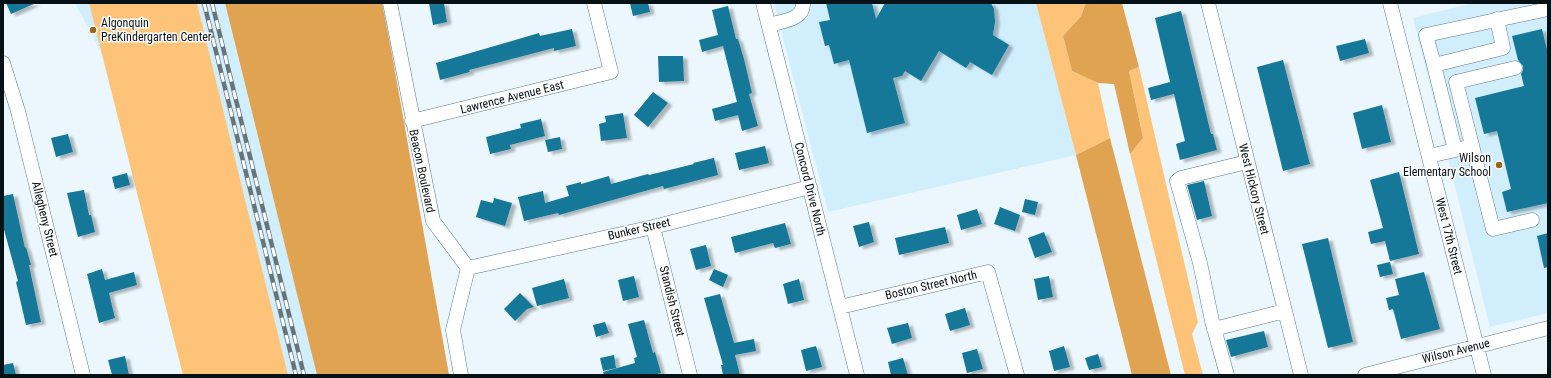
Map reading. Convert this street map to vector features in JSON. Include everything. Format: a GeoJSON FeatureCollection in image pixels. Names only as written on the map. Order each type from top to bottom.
{"type":"FeatureCollection","features":[{"type":"Feature","properties":{"kind":"street","name":"Beacon Boulevard"},"geometry":{"type":"LineString","coordinates":[[390,3],[412,122],[433,221],[468,268]]}},
{"type":"Feature","properties":{"kind":"street","name":"Lawrence Avenue East"},"geometry":{"type":"LineString","coordinates":[[412,122],[611,72],[594,3]]}},
{"type":"Feature","properties":{"kind":"street","name":"Concord Drive North"},"geometry":{"type":"LineString","coordinates":[[763,3],[857,375]]}},
{"type":"Feature","properties":{"kind":"street"},"geometry":{"type":"LineString","coordinates":[[769,25],[800,15],[803,9],[803,3]]}},
{"type":"Feature","properties":{"kind":"street","name":"West Hickory Street"},"geometry":{"type":"LineString","coordinates":[[1208,3],[1301,375]]}},
{"type":"Feature","properties":{"kind":"street","name":"West 17th Street"},"geometry":{"type":"LineString","coordinates":[[1390,3],[1484,375]]}},
{"type":"Feature","properties":{"kind":"street"},"geometry":{"type":"LineString","coordinates":[[1455,150],[1426,35],[1548,9]]}},
{"type":"Feature","properties":{"kind":"street"},"geometry":{"type":"LineString","coordinates":[[1434,65],[1503,48],[1497,19]]}},
{"type":"Feature","properties":{"kind":"street","name":"Allegheny Street"},"geometry":{"type":"LineString","coordinates":[[3,63],[18,111],[83,375]]}},
{"type":"Feature","properties":{"kind":"street"},"geometry":{"type":"LineString","coordinates":[[1515,68],[1456,82],[1493,229],[1532,220]]}},
{"type":"Feature","properties":{"kind":"street"},"geometry":{"type":"LineString","coordinates":[[1429,156],[1472,146]]}},
{"type":"Feature","properties":{"kind":"street"},"geometry":{"type":"LineString","coordinates":[[1227,375],[1214,329],[1200,263],[1176,181],[1181,178],[1247,162]]}},
{"type":"Feature","properties":{"kind":"street","name":"Bunker Street"},"geometry":{"type":"LineString","coordinates":[[468,268],[653,227],[810,187]]}},
{"type":"Feature","properties":{"kind":"street","name":"Standish Street"},"geometry":{"type":"LineString","coordinates":[[653,227],[690,375]]}},
{"type":"Feature","properties":{"kind":"street"},"geometry":{"type":"LineString","coordinates":[[461,375],[453,330],[468,268]]}},
{"type":"Feature","properties":{"kind":"street","name":"Boston Street North"},"geometry":{"type":"LineString","coordinates":[[840,307],[988,272],[1017,375]]}},
{"type":"Feature","properties":{"kind":"street"},"geometry":{"type":"LineString","coordinates":[[1214,329],[1284,311]]}},
{"type":"Feature","properties":{"kind":"street","name":"Wilson Avenue"},"geometry":{"type":"LineString","coordinates":[[1365,375],[1548,328]]}},
{"type":"Feature","properties":{"kind":"shaded area","name":"Algonquin PreKindergarten Center"},"geometry":{"type":"Polygon","coordinates":[[[75,3],[89,3],[104,58],[75,3]]]}},
{"type":"Feature","properties":{"kind":"shaded area"},"geometry":{"type":"Polygon","coordinates":[[[89,3],[197,3],[288,375],[183,375],[89,3]]]}},
{"type":"Feature","properties":{"kind":"shaded area"},"geometry":{"type":"Polygon","coordinates":[[[197,3],[225,3],[317,375],[288,375],[197,3]]]}},
{"type":"Feature","properties":{"kind":"shaded area"},"geometry":{"type":"Polygon","coordinates":[[[225,3],[382,3],[449,375],[317,375],[225,3]]]}},
{"type":"Feature","properties":{"kind":"shaded area"},"geometry":{"type":"Polygon","coordinates":[[[774,3],[1036,3],[1076,155],[828,212],[774,3]]]}},
{"type":"Feature","properties":{"kind":"shaded area"},"geometry":{"type":"Polygon","coordinates":[[[1036,3],[1086,3],[1081,16],[1063,36],[1072,71],[1098,83],[1110,138],[1076,155],[1036,3]]]}},
{"type":"Feature","properties":{"kind":"shaded area"},"geometry":{"type":"Polygon","coordinates":[[[1086,3],[1122,3],[1139,67],[1129,71],[1143,138],[1130,154],[1114,84],[1098,83],[1072,71],[1063,36],[1081,16],[1086,3]]]}},
{"type":"Feature","properties":{"kind":"shaded area","name":"Wilson Elementary School"},"geometry":{"type":"Polygon","coordinates":[[[1473,3],[1548,3],[1548,313],[1490,327],[1413,18],[1473,3]]]}},
{"type":"Feature","properties":{"kind":"shaded area"},"geometry":{"type":"Polygon","coordinates":[[[1139,67],[1198,322],[1192,334],[1203,375],[1185,375],[1130,154],[1143,138],[1129,71],[1139,67]]]}},
{"type":"Feature","properties":{"kind":"shaded area"},"geometry":{"type":"Polygon","coordinates":[[[1110,138],[1171,375],[1132,375],[1076,155],[1110,138]]]}},
{"type":"Feature","properties":{"kind":"building"},"geometry":{"type":"Polygon","coordinates":[[[6,3],[36,3],[11,14],[6,3]]]}},
{"type":"Feature","properties":{"kind":"building"},"geometry":{"type":"Polygon","coordinates":[[[429,3],[444,3],[447,22],[433,25],[429,3]]]}},
{"type":"Feature","properties":{"kind":"building"},"geometry":{"type":"Polygon","coordinates":[[[630,3],[648,3],[650,12],[633,16],[630,3]]]}},
{"type":"Feature","properties":{"kind":"building"},"geometry":{"type":"Polygon","coordinates":[[[826,3],[872,3],[876,19],[885,3],[991,3],[994,9],[995,22],[993,35],[1009,45],[992,75],[970,62],[966,68],[939,51],[921,81],[905,71],[902,76],[893,78],[905,123],[867,133],[849,60],[834,64],[829,45],[825,46],[819,22],[830,20],[826,3]]]}},
{"type":"Feature","properties":{"kind":"building"},"geometry":{"type":"Polygon","coordinates":[[[728,6],[736,39],[738,39],[744,59],[752,93],[749,94],[758,126],[742,131],[738,115],[715,121],[712,109],[737,102],[723,46],[702,52],[699,40],[718,35],[712,10],[728,6]]]}},
{"type":"Feature","properties":{"kind":"building"},"geometry":{"type":"Polygon","coordinates":[[[1181,11],[1211,134],[1213,134],[1217,150],[1180,160],[1176,144],[1185,141],[1174,94],[1151,100],[1148,88],[1170,82],[1155,18],[1181,11]]]}},
{"type":"Feature","properties":{"kind":"building"},"geometry":{"type":"Polygon","coordinates":[[[572,29],[576,46],[554,51],[554,48],[469,70],[470,72],[440,80],[436,63],[539,33],[540,36],[572,29]]]}},
{"type":"Feature","properties":{"kind":"building"},"geometry":{"type":"Polygon","coordinates":[[[1542,29],[1548,54],[1548,203],[1507,212],[1502,192],[1511,189],[1497,131],[1484,134],[1475,98],[1524,86],[1521,74],[1523,66],[1518,60],[1512,36],[1542,29]]]}},
{"type":"Feature","properties":{"kind":"building"},"geometry":{"type":"Polygon","coordinates":[[[1365,39],[1369,53],[1340,61],[1336,46],[1365,39]]]}},
{"type":"Feature","properties":{"kind":"building"},"geometry":{"type":"Polygon","coordinates":[[[658,56],[683,56],[684,81],[659,82],[658,56]]]}},
{"type":"Feature","properties":{"kind":"building"},"geometry":{"type":"Polygon","coordinates":[[[1283,60],[1310,164],[1283,171],[1257,67],[1283,60]]]}},
{"type":"Feature","properties":{"kind":"building"},"geometry":{"type":"Polygon","coordinates":[[[653,92],[668,103],[648,127],[634,115],[653,92]]]}},
{"type":"Feature","properties":{"kind":"building"},"geometry":{"type":"Polygon","coordinates":[[[1382,105],[1391,142],[1362,149],[1353,113],[1382,105]]]}},
{"type":"Feature","properties":{"kind":"building"},"geometry":{"type":"Polygon","coordinates":[[[623,113],[627,138],[601,141],[599,124],[606,122],[605,116],[623,113]]]}},
{"type":"Feature","properties":{"kind":"building"},"geometry":{"type":"Polygon","coordinates":[[[541,119],[545,136],[510,145],[511,149],[490,154],[486,137],[521,128],[520,124],[541,119]]]}},
{"type":"Feature","properties":{"kind":"building"},"geometry":{"type":"Polygon","coordinates":[[[68,134],[73,152],[56,157],[51,138],[68,134]]]}},
{"type":"Feature","properties":{"kind":"building"},"geometry":{"type":"Polygon","coordinates":[[[560,137],[562,149],[548,152],[545,140],[560,137]]]}},
{"type":"Feature","properties":{"kind":"building"},"geometry":{"type":"Polygon","coordinates":[[[765,146],[769,163],[739,170],[735,153],[765,146]]]}},
{"type":"Feature","properties":{"kind":"building"},"geometry":{"type":"Polygon","coordinates":[[[714,158],[718,175],[664,189],[663,186],[559,215],[558,213],[524,221],[518,197],[543,191],[545,203],[569,196],[566,186],[581,182],[581,184],[609,176],[611,184],[714,158]]]}},
{"type":"Feature","properties":{"kind":"building"},"geometry":{"type":"Polygon","coordinates":[[[1399,172],[1419,254],[1390,261],[1385,241],[1371,244],[1368,232],[1383,228],[1370,180],[1399,172]]]}},
{"type":"Feature","properties":{"kind":"building"},"geometry":{"type":"Polygon","coordinates":[[[127,173],[130,185],[115,189],[112,177],[127,173]]]}},
{"type":"Feature","properties":{"kind":"building"},"geometry":{"type":"Polygon","coordinates":[[[1204,181],[1212,216],[1197,220],[1187,185],[1204,181]]]}},
{"type":"Feature","properties":{"kind":"building"},"geometry":{"type":"Polygon","coordinates":[[[84,190],[89,215],[91,215],[95,232],[78,237],[67,193],[84,190]]]}},
{"type":"Feature","properties":{"kind":"building"},"geometry":{"type":"Polygon","coordinates":[[[13,194],[25,248],[26,247],[31,265],[29,265],[41,322],[26,325],[16,282],[18,281],[3,226],[3,196],[13,194]]]}},
{"type":"Feature","properties":{"kind":"building"},"geometry":{"type":"Polygon","coordinates":[[[494,198],[512,203],[505,226],[476,217],[481,200],[493,203],[494,198]]]}},
{"type":"Feature","properties":{"kind":"building"},"geometry":{"type":"Polygon","coordinates":[[[1025,199],[1038,202],[1035,215],[1022,212],[1025,199]]]}},
{"type":"Feature","properties":{"kind":"building"},"geometry":{"type":"Polygon","coordinates":[[[1000,207],[1020,215],[1015,231],[994,224],[1000,207]]]}},
{"type":"Feature","properties":{"kind":"building"},"geometry":{"type":"Polygon","coordinates":[[[977,209],[982,224],[961,230],[957,215],[977,209]]]}},
{"type":"Feature","properties":{"kind":"building"},"geometry":{"type":"Polygon","coordinates":[[[869,222],[874,242],[859,247],[853,226],[869,222]]]}},
{"type":"Feature","properties":{"kind":"building"},"geometry":{"type":"Polygon","coordinates":[[[785,223],[791,244],[775,248],[773,243],[735,253],[731,237],[785,223]]]}},
{"type":"Feature","properties":{"kind":"building"},"geometry":{"type":"Polygon","coordinates":[[[945,227],[949,243],[899,255],[895,238],[945,227]]]}},
{"type":"Feature","properties":{"kind":"building"},"geometry":{"type":"Polygon","coordinates":[[[1044,232],[1052,252],[1035,258],[1028,238],[1044,232]]]}},
{"type":"Feature","properties":{"kind":"building"},"geometry":{"type":"Polygon","coordinates":[[[1548,233],[1548,267],[1544,268],[1537,236],[1548,233]]]}},
{"type":"Feature","properties":{"kind":"building"},"geometry":{"type":"Polygon","coordinates":[[[1328,238],[1353,342],[1328,348],[1302,244],[1328,238]]]}},
{"type":"Feature","properties":{"kind":"building"},"geometry":{"type":"Polygon","coordinates":[[[706,245],[711,266],[696,270],[690,249],[706,245]]]}},
{"type":"Feature","properties":{"kind":"building"},"geometry":{"type":"Polygon","coordinates":[[[1390,262],[1393,274],[1380,277],[1377,265],[1390,262]]]}},
{"type":"Feature","properties":{"kind":"building"},"geometry":{"type":"Polygon","coordinates":[[[102,269],[105,280],[134,272],[137,285],[109,293],[115,318],[99,323],[87,274],[102,269]]]}},
{"type":"Feature","properties":{"kind":"building"},"geometry":{"type":"Polygon","coordinates":[[[714,269],[728,275],[723,287],[709,280],[714,269]]]}},
{"type":"Feature","properties":{"kind":"building"},"geometry":{"type":"Polygon","coordinates":[[[1424,272],[1440,329],[1401,339],[1393,309],[1389,310],[1386,298],[1399,295],[1395,279],[1424,272]]]}},
{"type":"Feature","properties":{"kind":"building"},"geometry":{"type":"Polygon","coordinates":[[[634,276],[639,297],[623,301],[618,280],[634,276]]]}},
{"type":"Feature","properties":{"kind":"building"},"geometry":{"type":"Polygon","coordinates":[[[1049,276],[1053,297],[1038,300],[1034,279],[1049,276]]]}},
{"type":"Feature","properties":{"kind":"building"},"geometry":{"type":"Polygon","coordinates":[[[564,279],[569,298],[537,306],[532,288],[564,279]]]}},
{"type":"Feature","properties":{"kind":"building"},"geometry":{"type":"Polygon","coordinates":[[[799,279],[804,300],[788,304],[783,284],[799,279]]]}},
{"type":"Feature","properties":{"kind":"building"},"geometry":{"type":"Polygon","coordinates":[[[520,293],[534,307],[527,309],[515,321],[504,309],[520,293]]]}},
{"type":"Feature","properties":{"kind":"building"},"geometry":{"type":"Polygon","coordinates":[[[720,294],[734,343],[754,339],[756,351],[735,355],[740,375],[723,375],[721,365],[723,365],[704,298],[720,294]]]}},
{"type":"Feature","properties":{"kind":"building"},"geometry":{"type":"Polygon","coordinates":[[[965,308],[970,325],[950,331],[945,314],[965,308]]]}},
{"type":"Feature","properties":{"kind":"building"},"geometry":{"type":"Polygon","coordinates":[[[644,320],[653,353],[655,352],[661,373],[653,375],[604,375],[603,372],[635,363],[634,358],[637,357],[628,324],[644,320]]]}},
{"type":"Feature","properties":{"kind":"building"},"geometry":{"type":"Polygon","coordinates":[[[605,322],[609,333],[596,337],[593,325],[605,322]]]}},
{"type":"Feature","properties":{"kind":"building"},"geometry":{"type":"Polygon","coordinates":[[[908,323],[912,338],[892,344],[887,328],[908,323]]]}},
{"type":"Feature","properties":{"kind":"building"},"geometry":{"type":"Polygon","coordinates":[[[1264,331],[1268,347],[1231,357],[1226,340],[1264,331]]]}},
{"type":"Feature","properties":{"kind":"building"},"geometry":{"type":"Polygon","coordinates":[[[816,346],[822,367],[806,371],[801,350],[816,346]]]}},
{"type":"Feature","properties":{"kind":"building"},"geometry":{"type":"Polygon","coordinates":[[[1064,346],[1070,367],[1054,371],[1049,351],[1064,346]]]}},
{"type":"Feature","properties":{"kind":"building"},"geometry":{"type":"Polygon","coordinates":[[[977,349],[983,369],[967,373],[962,353],[977,349]]]}},
{"type":"Feature","properties":{"kind":"building"},"geometry":{"type":"Polygon","coordinates":[[[1098,354],[1102,367],[1089,370],[1085,358],[1098,354]]]}},
{"type":"Feature","properties":{"kind":"building"},"geometry":{"type":"Polygon","coordinates":[[[614,355],[616,368],[603,371],[600,358],[614,355]]]}},
{"type":"Feature","properties":{"kind":"building"},"geometry":{"type":"Polygon","coordinates":[[[125,356],[129,375],[112,375],[108,360],[125,356]]]}},
{"type":"Feature","properties":{"kind":"building"},"geometry":{"type":"Polygon","coordinates":[[[903,358],[908,375],[891,375],[888,362],[903,358]]]}},
{"type":"Feature","properties":{"kind":"building"},"geometry":{"type":"Polygon","coordinates":[[[13,363],[16,375],[3,375],[3,365],[13,363]]]}},
{"type":"Feature","properties":{"kind":"railway"},"geometry":{"type":"LineString","coordinates":[[204,3],[296,375]]}},
{"type":"Feature","properties":{"kind":"railway"},"geometry":{"type":"LineString","coordinates":[[212,3],[304,375]]}},
{"type":"Feature","properties":{"kind":"place","name":"Algonquin PreKindergarten Center"},"geometry":{"type":"Point","coordinates":[93,30]}},
{"type":"Feature","properties":{"kind":"place","name":"Wilson Elementary School"},"geometry":{"type":"Point","coordinates":[1499,165]}}]}
